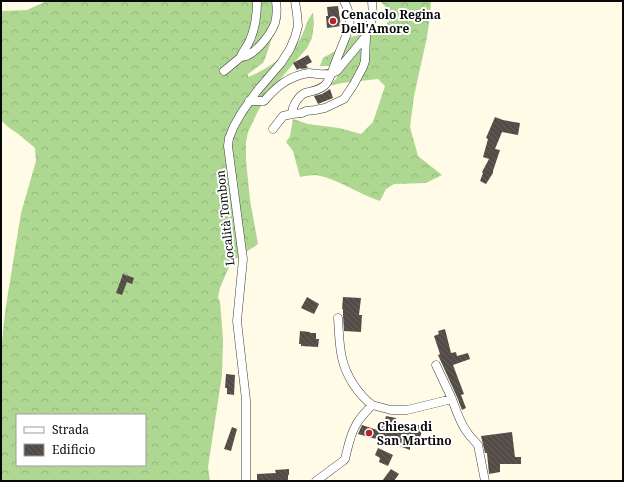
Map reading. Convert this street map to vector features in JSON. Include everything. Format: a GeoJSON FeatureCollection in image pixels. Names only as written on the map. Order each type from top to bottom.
{"type":"FeatureCollection","features":[{"type":"Feature","properties":{"kind":"street"},"geometry":{"type":"LineString","coordinates":[[241,57],[242,51],[249,43],[253,32],[257,14],[257,1]]}},
{"type":"Feature","properties":{"kind":"street"},"geometry":{"type":"LineString","coordinates":[[224,71],[241,57],[250,54],[259,47],[272,28],[277,16],[276,1]]}},
{"type":"Feature","properties":{"kind":"street","name":"Località Tombon"},"geometry":{"type":"LineString","coordinates":[[246,481],[246,400],[237,321],[243,259],[228,146],[229,138],[234,126],[249,101],[281,63],[290,49],[298,26],[295,1]]}},
{"type":"Feature","properties":{"kind":"street"},"geometry":{"type":"LineString","coordinates":[[292,114],[296,103],[301,96],[321,88],[326,84],[331,74],[349,28],[350,16],[344,1]]}},
{"type":"Feature","properties":{"kind":"street"},"geometry":{"type":"LineString","coordinates":[[273,129],[283,116],[325,108],[344,99],[354,84],[365,61],[366,36],[373,16],[372,1]]}},
{"type":"Feature","properties":{"kind":"street"},"geometry":{"type":"LineString","coordinates":[[249,101],[264,101],[275,88],[287,80],[310,73],[331,74],[337,71],[366,36]]}},
{"type":"Feature","properties":{"kind":"street"},"geometry":{"type":"LineString","coordinates":[[338,318],[342,358],[345,367],[357,389],[365,399],[372,404],[391,410],[407,410],[452,399]]}},
{"type":"Feature","properties":{"kind":"street"},"geometry":{"type":"LineString","coordinates":[[436,365],[464,428],[478,444],[485,481]]}},
{"type":"Feature","properties":{"kind":"street"},"geometry":{"type":"LineString","coordinates":[[316,481],[345,459],[351,435],[357,423],[372,404]]}},
{"type":"Feature","properties":{"kind":"green space"},"geometry":{"type":"Polygon","coordinates":[[[47,1],[279,1],[274,32],[265,59],[263,63],[248,74],[248,77],[276,62],[290,51],[301,38],[313,13],[314,24],[312,38],[307,48],[269,92],[248,132],[246,142],[246,160],[250,200],[258,244],[231,262],[220,288],[218,298],[220,301],[223,339],[222,375],[208,467],[210,481],[1,481],[1,351],[5,312],[21,213],[36,161],[35,148],[1,120],[1,11],[27,10],[47,1]]]}},
{"type":"Feature","properties":{"kind":"green space"},"geometry":{"type":"Polygon","coordinates":[[[380,1],[431,1],[427,37],[414,96],[410,127],[418,156],[442,175],[426,183],[394,184],[386,189],[380,201],[324,177],[316,175],[300,177],[293,151],[286,142],[290,136],[293,119],[308,124],[339,128],[361,134],[373,122],[385,86],[378,79],[328,86],[336,79],[341,68],[320,66],[323,58],[342,47],[351,37],[384,28],[393,15],[380,1]]]}},
{"type":"Feature","properties":{"kind":"building","name":"Cenacolo Regina Dell'Amore"},"geometry":{"type":"Polygon","coordinates":[[[338,6],[341,26],[327,28],[327,7],[338,6]]]}},
{"type":"Feature","properties":{"kind":"building"},"geometry":{"type":"Polygon","coordinates":[[[308,55],[312,62],[306,65],[308,68],[300,68],[297,70],[293,63],[308,55]]]}},
{"type":"Feature","properties":{"kind":"building"},"geometry":{"type":"Polygon","coordinates":[[[330,89],[333,98],[318,104],[314,96],[322,94],[330,89]]]}},
{"type":"Feature","properties":{"kind":"building"},"geometry":{"type":"Polygon","coordinates":[[[495,117],[520,123],[518,135],[502,132],[495,149],[500,150],[493,173],[486,184],[480,181],[482,172],[489,159],[483,157],[488,139],[486,138],[495,117]]]}},
{"type":"Feature","properties":{"kind":"building"},"geometry":{"type":"Polygon","coordinates":[[[123,274],[134,278],[132,284],[127,282],[122,295],[116,293],[123,274]]]}},
{"type":"Feature","properties":{"kind":"building"},"geometry":{"type":"Polygon","coordinates":[[[307,297],[319,304],[314,314],[301,308],[307,297]]]}},
{"type":"Feature","properties":{"kind":"building"},"geometry":{"type":"Polygon","coordinates":[[[343,297],[361,298],[359,315],[362,315],[361,332],[344,331],[342,309],[343,297]]]}},
{"type":"Feature","properties":{"kind":"building"},"geometry":{"type":"Polygon","coordinates":[[[445,329],[451,353],[456,352],[457,356],[468,353],[470,359],[453,365],[464,394],[461,395],[466,408],[462,410],[438,355],[440,354],[434,336],[439,334],[438,331],[445,329]]]}},
{"type":"Feature","properties":{"kind":"building"},"geometry":{"type":"Polygon","coordinates":[[[300,331],[316,333],[316,339],[319,339],[318,347],[301,346],[301,344],[299,344],[300,331]]]}},
{"type":"Feature","properties":{"kind":"building"},"geometry":{"type":"Polygon","coordinates":[[[226,374],[235,375],[234,395],[227,394],[227,388],[225,388],[226,374]]]}},
{"type":"Feature","properties":{"kind":"building"},"geometry":{"type":"Polygon","coordinates":[[[386,416],[396,418],[395,422],[414,426],[414,424],[423,426],[420,438],[424,440],[421,446],[410,442],[410,450],[358,434],[362,425],[377,430],[379,423],[384,424],[386,416]]]}},
{"type":"Feature","properties":{"kind":"building"},"geometry":{"type":"Polygon","coordinates":[[[232,427],[237,429],[231,451],[224,449],[232,427]]]}},
{"type":"Feature","properties":{"kind":"building"},"geometry":{"type":"Polygon","coordinates":[[[512,432],[515,457],[521,457],[521,464],[500,464],[500,472],[489,474],[487,453],[485,453],[481,436],[512,432]]]}},
{"type":"Feature","properties":{"kind":"building"},"geometry":{"type":"Polygon","coordinates":[[[378,448],[393,455],[388,466],[379,462],[380,458],[375,455],[378,448]]]}},
{"type":"Feature","properties":{"kind":"building"},"geometry":{"type":"Polygon","coordinates":[[[289,469],[288,481],[257,481],[257,474],[276,473],[275,470],[289,469]]]}},
{"type":"Feature","properties":{"kind":"building"},"geometry":{"type":"Polygon","coordinates":[[[391,469],[399,474],[394,481],[382,481],[391,469]]]}},
{"type":"Feature","properties":{"kind":"place","name":"Cenacolo Regina Dell'Amore"},"geometry":{"type":"Point","coordinates":[333,21]}},
{"type":"Feature","properties":{"kind":"place","name":"Chiesa di San Martino"},"geometry":{"type":"Point","coordinates":[369,433]}}]}
